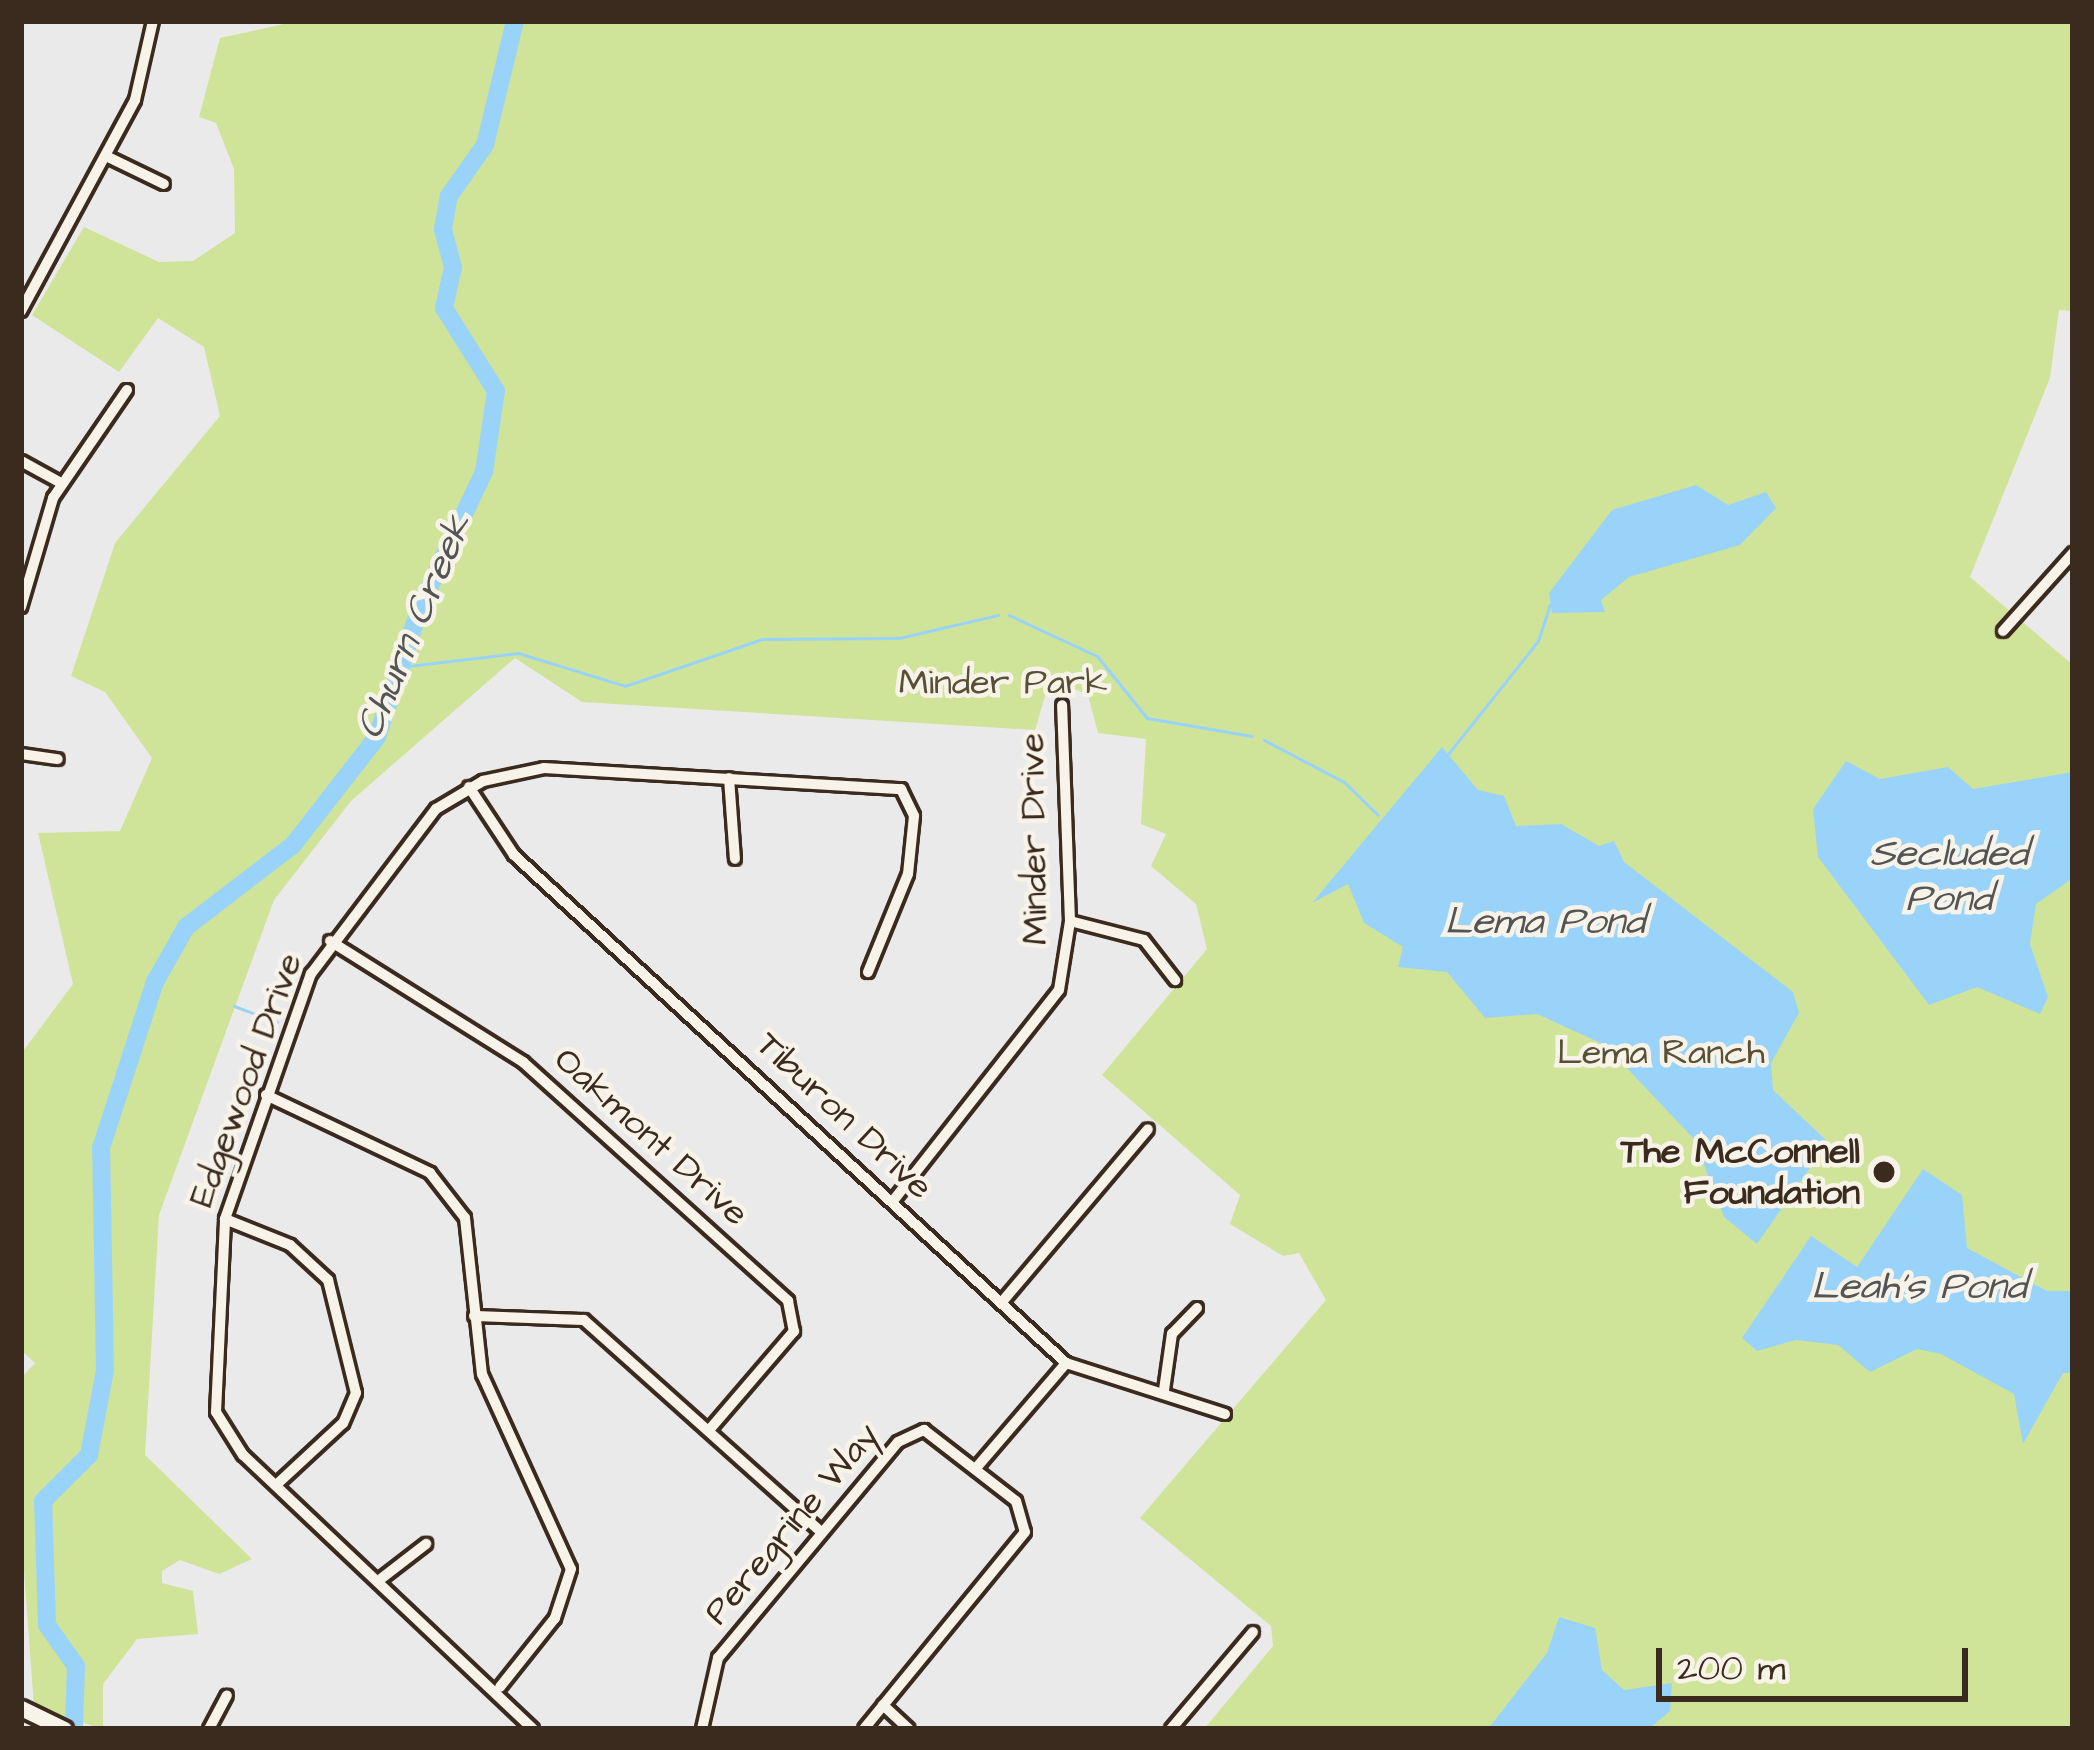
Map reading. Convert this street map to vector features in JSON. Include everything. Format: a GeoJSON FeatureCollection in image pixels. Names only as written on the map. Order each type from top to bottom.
{"type":"FeatureCollection","features":[{"type":"Feature","properties":{"kind":"main road"},"geometry":{"type":"LineString","coordinates":[[26,1710],[64,1729]]}},
{"type":"Feature","properties":{"kind":"street"},"geometry":{"type":"LineString","coordinates":[[21,311],[108,157],[153,21]]}},
{"type":"Feature","properties":{"kind":"street"},"geometry":{"type":"LineString","coordinates":[[108,157],[164,184]]}},
{"type":"Feature","properties":{"kind":"street"},"geometry":{"type":"LineString","coordinates":[[21,607],[61,483],[127,390]]}},
{"type":"Feature","properties":{"kind":"street"},"geometry":{"type":"LineString","coordinates":[[21,461],[61,483]]}},
{"type":"Feature","properties":{"kind":"street"},"geometry":{"type":"LineString","coordinates":[[2003,631],[2073,554]]}},
{"type":"Feature","properties":{"kind":"street","name":"Minder Drive"},"geometry":{"type":"LineString","coordinates":[[893,1201],[1051,1008],[1070,921],[1062,705]]}},
{"type":"Feature","properties":{"kind":"street"},"geometry":{"type":"LineString","coordinates":[[21,754],[58,759]]}},
{"type":"Feature","properties":{"kind":"street","name":"Edgewood Drive"},"geometry":{"type":"LineString","coordinates":[[533,1729],[500,1687],[230,1441],[213,1401],[225,1219],[266,1096],[330,941],[417,828],[469,787],[544,768],[876,784],[908,796],[904,896],[868,972]]}},
{"type":"Feature","properties":{"kind":"street"},"geometry":{"type":"LineString","coordinates":[[729,778],[735,860]]}},
{"type":"Feature","properties":{"kind":"street","name":"Tiburon Drive"},"geometry":{"type":"LineString","coordinates":[[469,787],[514,855],[1066,1363],[1164,1390],[1226,1414]]}},
{"type":"Feature","properties":{"kind":"street"},"geometry":{"type":"LineString","coordinates":[[1070,921],[1144,940],[1174,980]]}},
{"type":"Feature","properties":{"kind":"street","name":"Oakmont Drive"},"geometry":{"type":"LineString","coordinates":[[330,941],[523,1062],[791,1306],[794,1331],[710,1430]]}},
{"type":"Feature","properties":{"kind":"street"},"geometry":{"type":"LineString","coordinates":[[266,1096],[448,1189],[467,1225],[474,1316],[486,1384],[571,1569],[559,1611],[500,1687]]}},
{"type":"Feature","properties":{"kind":"street"},"geometry":{"type":"LineString","coordinates":[[1003,1302],[1148,1129]]}},
{"type":"Feature","properties":{"kind":"street"},"geometry":{"type":"LineString","coordinates":[[225,1219],[290,1245],[328,1280],[356,1393],[343,1423],[276,1485]]}},
{"type":"Feature","properties":{"kind":"street"},"geometry":{"type":"LineString","coordinates":[[1164,1390],[1174,1330],[1197,1307]]}},
{"type":"Feature","properties":{"kind":"street"},"geometry":{"type":"LineString","coordinates":[[474,1316],[578,1317],[821,1532]]}},
{"type":"Feature","properties":{"kind":"street"},"geometry":{"type":"LineString","coordinates":[[864,1729],[1025,1532],[1023,1510],[977,1467],[1066,1363]]}},
{"type":"Feature","properties":{"kind":"street","name":"Peregrine Way"},"geometry":{"type":"LineString","coordinates":[[702,1729],[710,1672],[821,1532],[912,1431],[977,1467]]}},
{"type":"Feature","properties":{"kind":"street"},"geometry":{"type":"LineString","coordinates":[[382,1578],[426,1544]]}},
{"type":"Feature","properties":{"kind":"street"},"geometry":{"type":"LineString","coordinates":[[1171,1729],[1253,1632]]}},
{"type":"Feature","properties":{"kind":"street"},"geometry":{"type":"LineString","coordinates":[[209,1729],[227,1695]]}},
{"type":"Feature","properties":{"kind":"street"},"geometry":{"type":"LineString","coordinates":[[883,1706],[909,1729]]}},
{"type":"Feature","properties":{"kind":"green space"},"geometry":{"type":"Polygon","coordinates":[[[298,21],[2073,21],[2073,311],[2059,310],[2050,378],[1970,577],[2073,665],[2073,1729],[1204,1729],[1273,1646],[1271,1626],[1140,1518],[1326,1300],[1299,1253],[1283,1256],[1230,1224],[1240,1195],[1102,1075],[1207,949],[1196,904],[1151,866],[1166,834],[1141,824],[1146,739],[1098,733],[1088,695],[1068,686],[1048,686],[1035,730],[582,702],[515,658],[351,801],[274,900],[159,1215],[145,1455],[252,1559],[219,1574],[180,1560],[162,1571],[162,1583],[193,1591],[198,1634],[137,1639],[103,1684],[103,1729],[34,1707],[21,1530],[21,1378],[35,1363],[21,1350],[21,1054],[73,984],[38,833],[120,831],[152,758],[105,692],[71,676],[115,543],[220,416],[204,347],[158,318],[119,372],[32,315],[84,227],[159,262],[193,261],[235,233],[234,169],[216,123],[199,117],[220,38],[298,21]]]}},
{"type":"Feature","properties":{"kind":"water"},"geometry":{"type":"Polygon","coordinates":[[[1696,485],[1728,505],[1766,492],[1776,508],[1740,545],[1629,577],[1601,600],[1605,612],[1552,613],[1549,593],[1612,510],[1696,485]]]}},
{"type":"Feature","properties":{"kind":"water","name":"Lema Pond"},"geometry":{"type":"Polygon","coordinates":[[[1442,747],[1478,790],[1504,796],[1516,826],[1561,824],[1599,846],[1614,841],[1624,862],[1793,992],[1799,1013],[1771,1063],[1773,1090],[1828,1142],[1757,1244],[1724,1217],[1694,1139],[1605,1045],[1537,1014],[1485,1018],[1447,972],[1398,967],[1403,947],[1364,923],[1348,884],[1312,903],[1442,747]]]}},
{"type":"Feature","properties":{"kind":"water","name":"Secluded Pond"},"geometry":{"type":"Polygon","coordinates":[[[1846,761],[1880,779],[1948,767],[1973,789],[2073,772],[2073,878],[2036,904],[2030,944],[2048,997],[2040,1014],[1977,987],[1929,1005],[1818,857],[1813,809],[1846,761]]]}},
{"type":"Feature","properties":{"kind":"water","name":"Leah's Pond"},"geometry":{"type":"Polygon","coordinates":[[[1923,1169],[1962,1195],[1967,1248],[2047,1291],[2073,1291],[2073,1373],[2063,1373],[2023,1444],[2014,1394],[1941,1354],[1917,1349],[1870,1372],[1838,1345],[1796,1340],[1757,1351],[1742,1338],[1811,1236],[1857,1267],[1923,1169]]]}},
{"type":"Feature","properties":{"kind":"water"},"geometry":{"type":"Polygon","coordinates":[[[1559,1617],[1595,1628],[1602,1670],[1624,1690],[1672,1683],[1670,1711],[1649,1729],[1488,1729],[1547,1653],[1559,1617]]]}},
{"type":"Feature","properties":{"kind":"waterway","name":"Churn Creek"},"geometry":{"type":"LineString","coordinates":[[74,1726],[76,1666],[47,1625],[43,1501],[89,1455],[105,1370],[101,1148],[155,982],[186,927],[293,845],[377,737],[421,605],[484,472],[496,391],[444,308],[453,267],[443,229],[449,196],[485,145],[515,21]]}},
{"type":"Feature","properties":{"kind":"waterway"},"geometry":{"type":"LineString","coordinates":[[1448,754],[1538,641],[1550,605]]}},
{"type":"Feature","properties":{"kind":"waterway"},"geometry":{"type":"LineString","coordinates":[[400,667],[518,653],[625,686],[762,639],[899,638],[998,615]]}},
{"type":"Feature","properties":{"kind":"waterway"},"geometry":{"type":"LineString","coordinates":[[1009,615],[1097,656],[1147,718],[1251,736]]}},
{"type":"Feature","properties":{"kind":"waterway"},"geometry":{"type":"LineString","coordinates":[[1264,740],[1344,782],[1378,815]]}},
{"type":"Feature","properties":{"kind":"waterway"},"geometry":{"type":"LineString","coordinates":[[234,1006],[277,1022]]}},
{"type":"Feature","properties":{"kind":"place","name":"The McConnell Foundation"},"geometry":{"type":"Point","coordinates":[1884,1172]}},
{"type":"Feature","properties":{"kind":"park label","name":"Minder Park"},"geometry":{"type":"Point","coordinates":[1003,683]}},
{"type":"Feature","properties":{"kind":"park label","name":"Lema Ranch"},"geometry":{"type":"Point","coordinates":[1661,1053]}}]}
